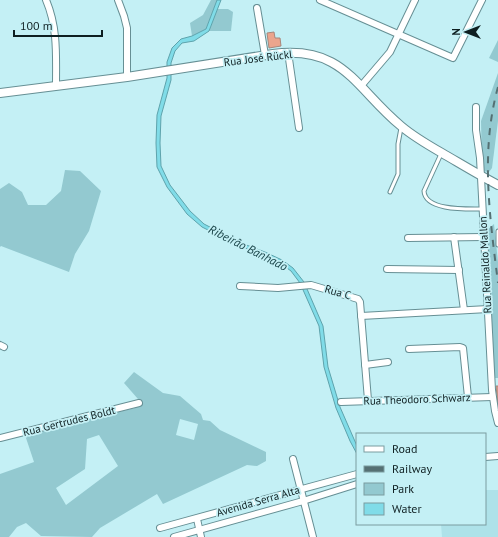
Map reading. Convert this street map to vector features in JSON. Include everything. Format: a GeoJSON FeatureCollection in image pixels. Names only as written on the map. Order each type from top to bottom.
{"type":"FeatureCollection","features":[{"type":"Feature","properties":{"kind":"main road","name":"Rua José Rückl"},"geometry":{"type":"LineString","coordinates":[[0,93],[127,77],[288,52],[310,54],[328,60],[344,70],[402,127],[480,176],[498,185]]}},
{"type":"Feature","properties":{"kind":"street"},"geometry":{"type":"LineString","coordinates":[[46,0],[55,31],[56,86]]}},
{"type":"Feature","properties":{"kind":"street"},"geometry":{"type":"LineString","coordinates":[[119,0],[127,28],[127,77]]}},
{"type":"Feature","properties":{"kind":"street"},"geometry":{"type":"LineString","coordinates":[[320,0],[453,58],[482,0]]}},
{"type":"Feature","properties":{"kind":"street"},"geometry":{"type":"LineString","coordinates":[[361,86],[390,52],[415,0]]}},
{"type":"Feature","properties":{"kind":"street"},"geometry":{"type":"LineString","coordinates":[[257,8],[265,55]]}},
{"type":"Feature","properties":{"kind":"street"},"geometry":{"type":"LineString","coordinates":[[288,52],[299,128]]}},
{"type":"Feature","properties":{"kind":"street","name":"Rua Reinaldo Mallon"},"geometry":{"type":"LineString","coordinates":[[476,107],[476,130],[480,158],[492,397],[498,423]]}},
{"type":"Feature","properties":{"kind":"street"},"geometry":{"type":"LineString","coordinates":[[408,238],[483,236]]}},
{"type":"Feature","properties":{"kind":"street"},"geometry":{"type":"LineString","coordinates":[[454,237],[464,310]]}},
{"type":"Feature","properties":{"kind":"street"},"geometry":{"type":"LineString","coordinates":[[387,269],[459,270]]}},
{"type":"Feature","properties":{"kind":"street","name":"Rua C"},"geometry":{"type":"LineString","coordinates":[[240,286],[278,288],[307,285],[355,297],[360,302],[368,400]]}},
{"type":"Feature","properties":{"kind":"street"},"geometry":{"type":"LineString","coordinates":[[361,316],[488,309]]}},
{"type":"Feature","properties":{"kind":"street"},"geometry":{"type":"LineString","coordinates":[[410,349],[463,348],[468,397]]}},
{"type":"Feature","properties":{"kind":"street"},"geometry":{"type":"LineString","coordinates":[[365,364],[388,362]]}},
{"type":"Feature","properties":{"kind":"street","name":"Rua Theodoro Schwarz"},"geometry":{"type":"LineString","coordinates":[[341,402],[492,397]]}},
{"type":"Feature","properties":{"kind":"street","name":"Rua Gertrudes Boldt"},"geometry":{"type":"LineString","coordinates":[[0,438],[139,403]]}},
{"type":"Feature","properties":{"kind":"street"},"geometry":{"type":"LineString","coordinates":[[486,457],[498,456]]}},
{"type":"Feature","properties":{"kind":"street"},"geometry":{"type":"LineString","coordinates":[[293,459],[313,537]]}},
{"type":"Feature","properties":{"kind":"street","name":"Avenida Serra Alta"},"geometry":{"type":"LineString","coordinates":[[160,528],[356,474]]}},
{"type":"Feature","properties":{"kind":"street","name":"Avenida Serra Alta"},"geometry":{"type":"LineString","coordinates":[[174,537],[303,501],[356,484]]}},
{"type":"Feature","properties":{"kind":"street"},"geometry":{"type":"LineString","coordinates":[[197,519],[201,537]]}},
{"type":"Feature","properties":{"kind":"lane"},"geometry":{"type":"LineString","coordinates":[[390,192],[398,174],[398,144],[402,127]]}},
{"type":"Feature","properties":{"kind":"lane"},"geometry":{"type":"LineString","coordinates":[[442,153],[424,191],[424,195],[427,200],[444,208],[482,209]]}},
{"type":"Feature","properties":{"kind":"lane"},"geometry":{"type":"LineString","coordinates":[[498,231],[498,245]]}},
{"type":"Feature","properties":{"kind":"shaded area"},"geometry":{"type":"Polygon","coordinates":[[[486,490],[498,490],[498,537],[442,537],[441,525],[486,525],[486,490]]]}},
{"type":"Feature","properties":{"kind":"green space"},"geometry":{"type":"Polygon","coordinates":[[[211,0],[217,0],[206,29],[192,36],[190,23],[203,15],[211,0]]]}},
{"type":"Feature","properties":{"kind":"green space"},"geometry":{"type":"Polygon","coordinates":[[[217,9],[228,9],[233,12],[231,31],[209,31],[217,9]]]}},
{"type":"Feature","properties":{"kind":"green space"},"geometry":{"type":"Polygon","coordinates":[[[498,40],[498,62],[489,58],[498,40]]]}},
{"type":"Feature","properties":{"kind":"green space"},"geometry":{"type":"Polygon","coordinates":[[[498,73],[498,121],[492,168],[489,172],[482,171],[481,121],[498,73]]]}},
{"type":"Feature","properties":{"kind":"green space"},"geometry":{"type":"Polygon","coordinates":[[[65,170],[80,171],[101,191],[89,231],[75,254],[69,272],[1,246],[0,247],[0,189],[9,183],[22,192],[28,205],[46,205],[61,191],[65,170]]]}},
{"type":"Feature","properties":{"kind":"green space"},"geometry":{"type":"Polygon","coordinates":[[[494,224],[498,262],[498,378],[494,378],[487,230],[494,224]]]}},
{"type":"Feature","properties":{"kind":"green space"},"geometry":{"type":"Polygon","coordinates":[[[134,372],[163,393],[180,396],[201,414],[203,420],[210,421],[220,430],[266,452],[266,461],[257,466],[247,465],[163,504],[157,494],[100,528],[92,537],[41,536],[26,523],[17,527],[9,537],[0,537],[0,474],[34,462],[25,435],[135,408],[138,399],[124,383],[134,372]],[[180,419],[176,435],[194,440],[198,424],[180,419]],[[99,435],[87,439],[85,469],[56,488],[66,505],[118,466],[99,435]]]}},
{"type":"Feature","properties":{"kind":"water","name":"Ribeirão Banhado"},"geometry":{"type":"Polygon","coordinates":[[[217,0],[221,0],[209,31],[194,41],[182,43],[175,51],[171,63],[171,80],[161,116],[161,166],[170,185],[190,211],[204,224],[241,243],[282,260],[293,268],[304,282],[323,326],[328,367],[340,407],[356,444],[356,452],[336,408],[324,367],[319,326],[300,283],[291,271],[280,263],[240,246],[202,227],[187,214],[167,187],[157,167],[157,115],[167,78],[167,62],[172,48],[181,39],[192,36],[206,29],[217,0]]]}},
{"type":"Feature","properties":{"kind":"building"},"geometry":{"type":"Polygon","coordinates":[[[274,32],[275,38],[280,38],[281,46],[269,48],[267,33],[274,32]]]}},
{"type":"Feature","properties":{"kind":"building"},"geometry":{"type":"Polygon","coordinates":[[[496,386],[498,386],[498,405],[496,386]]]}},
{"type":"Feature","properties":{"kind":"railway"},"geometry":{"type":"LineString","coordinates":[[498,87],[489,136],[488,160],[490,210],[498,283]]}}]}
